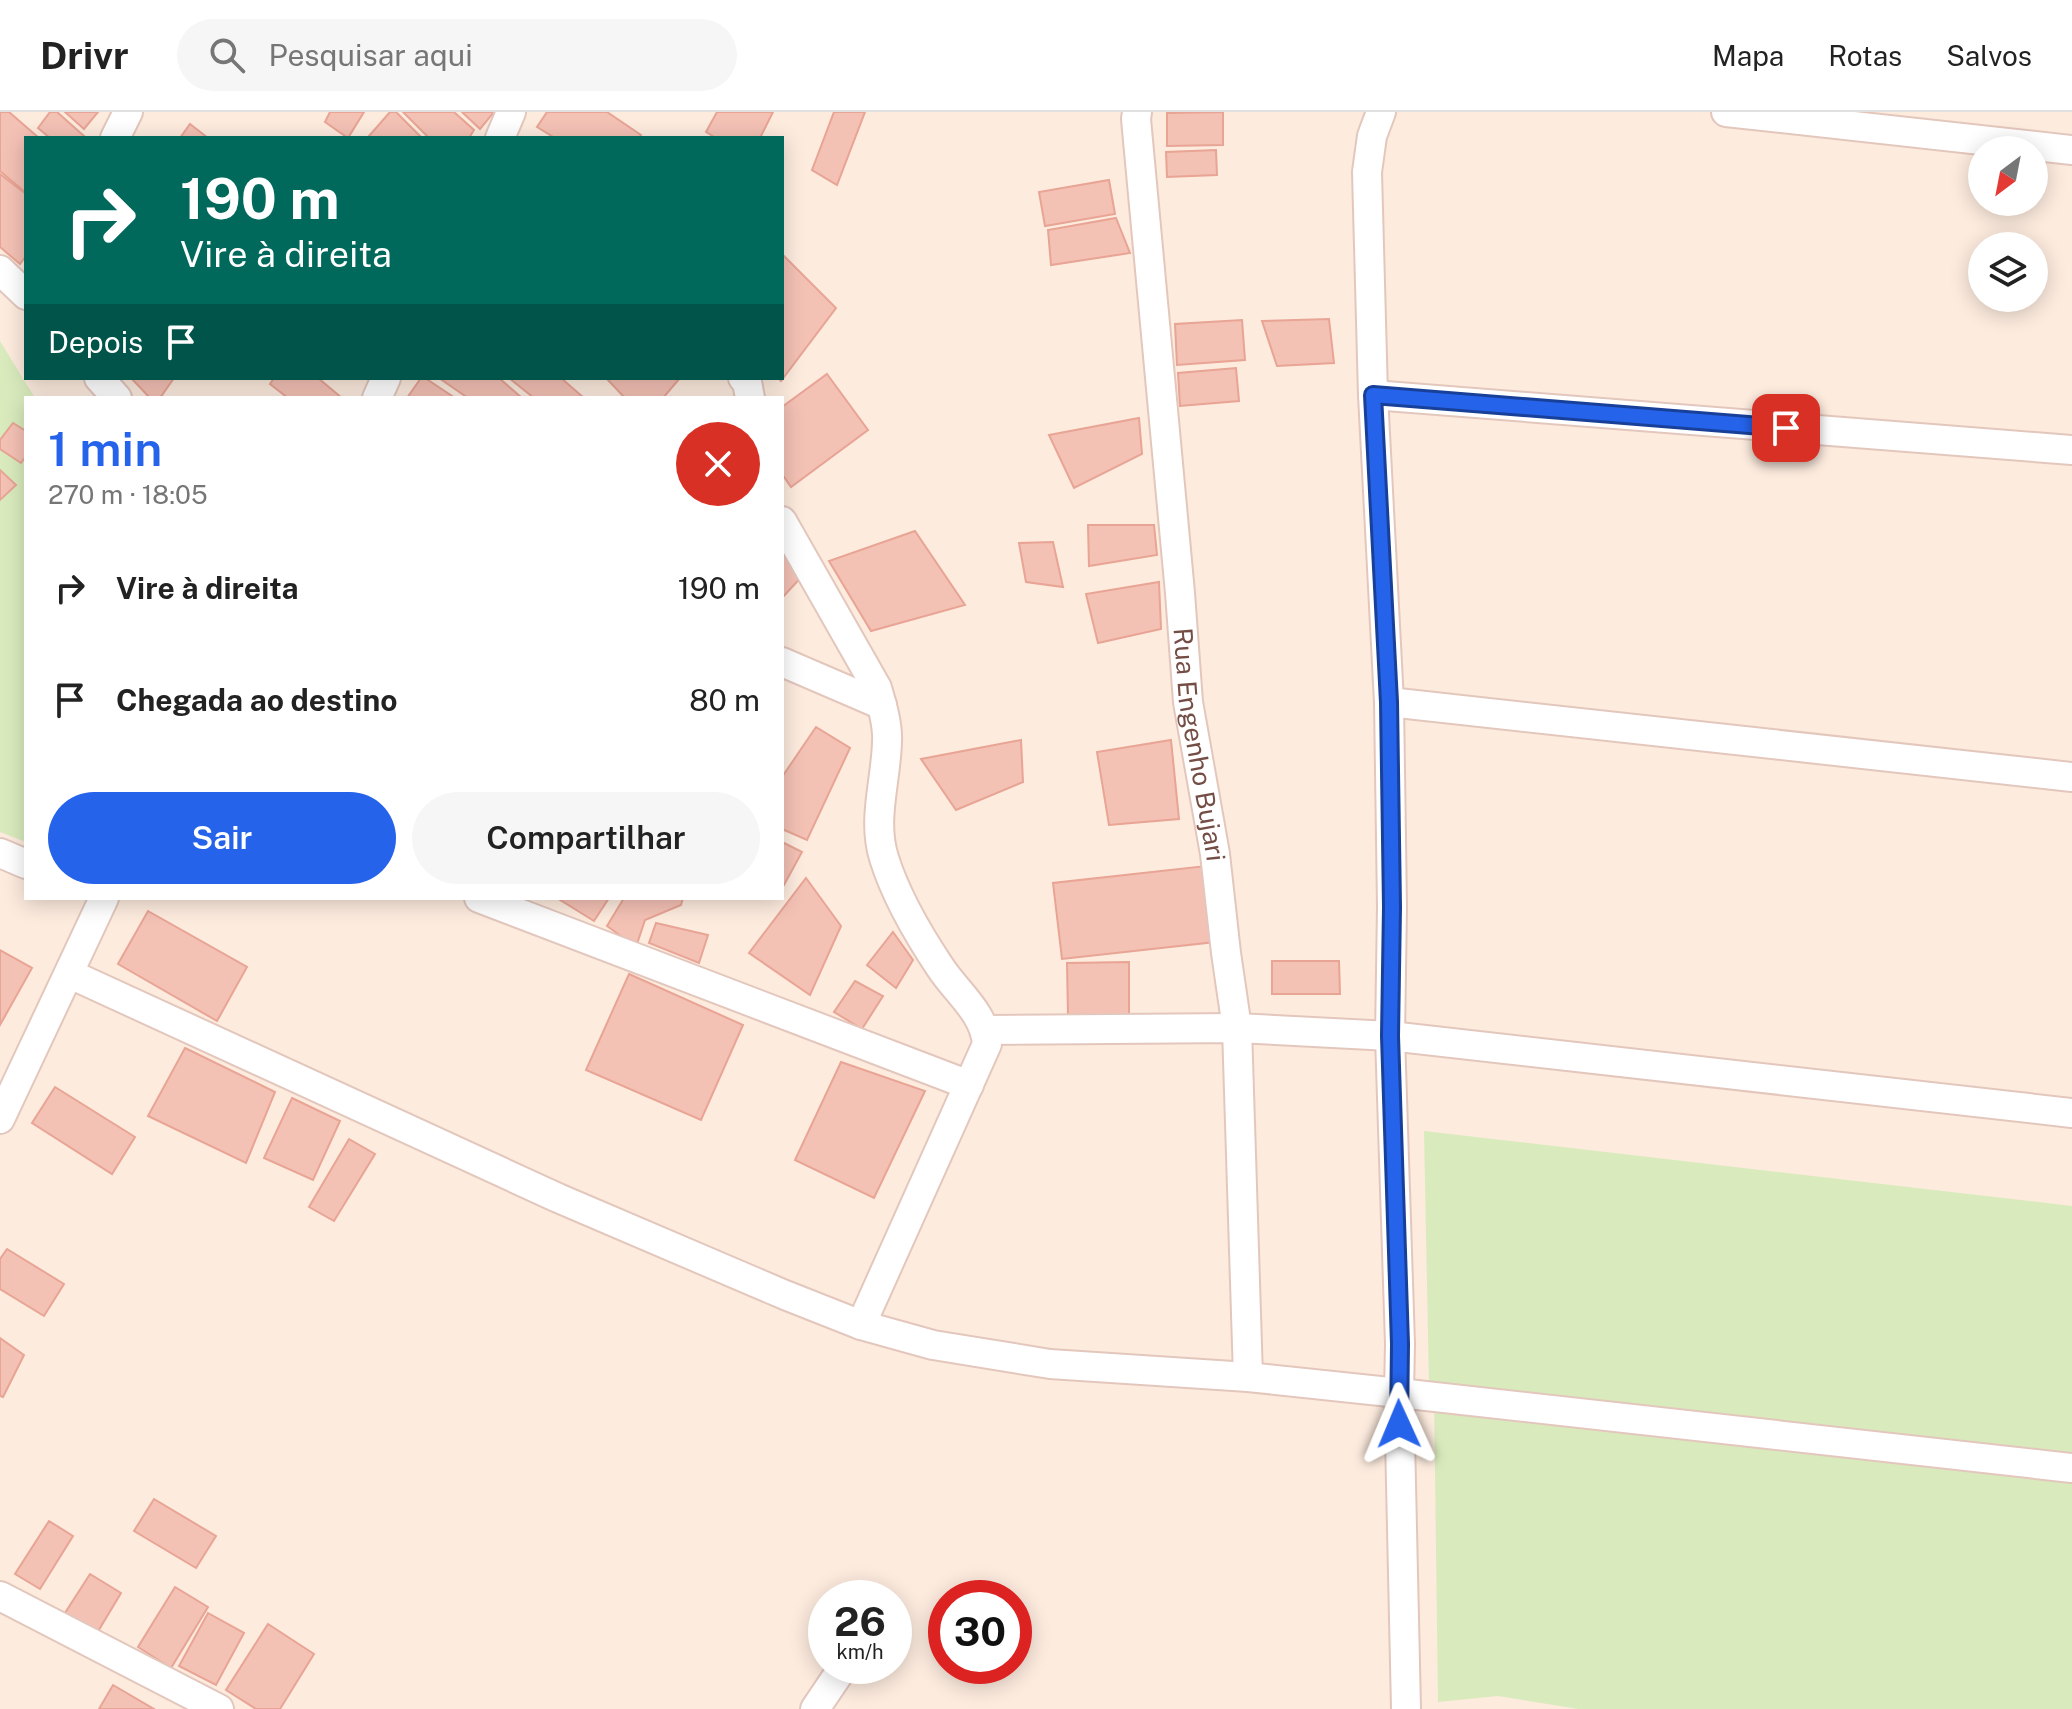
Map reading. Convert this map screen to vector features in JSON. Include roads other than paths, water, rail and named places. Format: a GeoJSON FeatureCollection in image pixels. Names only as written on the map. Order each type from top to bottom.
{"type":"FeatureCollection","features":[{"type":"Feature","properties":{"kind":"street"},"geometry":{"type":"LineString","coordinates":[[116,136],[128,112]]}},
{"type":"Feature","properties":{"kind":"street"},"geometry":{"type":"LineString","coordinates":[[501,136],[511,112]]}},
{"type":"Feature","properties":{"kind":"street","name":"Rua Engenho Bujari"},"geometry":{"type":"LineString","coordinates":[[1137,112],[1188,702],[1215,854],[1237,1028],[1248,1377]]}},
{"type":"Feature","properties":{"kind":"street"},"geometry":{"type":"LineString","coordinates":[[1381,112],[1372,136],[1367,172],[1373,395],[1389,702],[1390,1036],[1400,1344],[1406,1709]]}},
{"type":"Feature","properties":{"kind":"street"},"geometry":{"type":"LineString","coordinates":[[1726,112],[2072,150]]}},
{"type":"Feature","properties":{"kind":"street"},"geometry":{"type":"LineString","coordinates":[[0,270],[24,293]]}},
{"type":"Feature","properties":{"kind":"street"},"geometry":{"type":"LineString","coordinates":[[101,380],[115,396]]}},
{"type":"Feature","properties":{"kind":"street"},"geometry":{"type":"LineString","coordinates":[[1373,395],[2072,450]]}},
{"type":"Feature","properties":{"kind":"street"},"geometry":{"type":"LineString","coordinates":[[784,524],[877,688],[887,741],[879,829],[883,857],[898,895],[942,970],[986,1030],[987,1044],[982,1059],[861,1325]]}},
{"type":"Feature","properties":{"kind":"street"},"geometry":{"type":"LineString","coordinates":[[784,663],[882,705]]}},
{"type":"Feature","properties":{"kind":"street"},"geometry":{"type":"LineString","coordinates":[[1389,702],[2072,777]]}},
{"type":"Feature","properties":{"kind":"street"},"geometry":{"type":"LineString","coordinates":[[0,853],[24,863]]}},
{"type":"Feature","properties":{"kind":"street"},"geometry":{"type":"LineString","coordinates":[[0,1119],[103,900]]}},
{"type":"Feature","properties":{"kind":"street"},"geometry":{"type":"LineString","coordinates":[[484,900],[969,1085]]}},
{"type":"Feature","properties":{"kind":"street"},"geometry":{"type":"LineString","coordinates":[[70,974],[558,1198],[861,1325],[933,1345],[1050,1364],[1248,1377],[2072,1468]]}},
{"type":"Feature","properties":{"kind":"street"},"geometry":{"type":"LineString","coordinates":[[986,1030],[1237,1028],[1390,1036],[2072,1113]]}},
{"type":"Feature","properties":{"kind":"street"},"geometry":{"type":"LineString","coordinates":[[0,1596],[219,1709]]}},
{"type":"Feature","properties":{"kind":"street"},"geometry":{"type":"LineString","coordinates":[[815,1709],[832,1684]]}}]}
